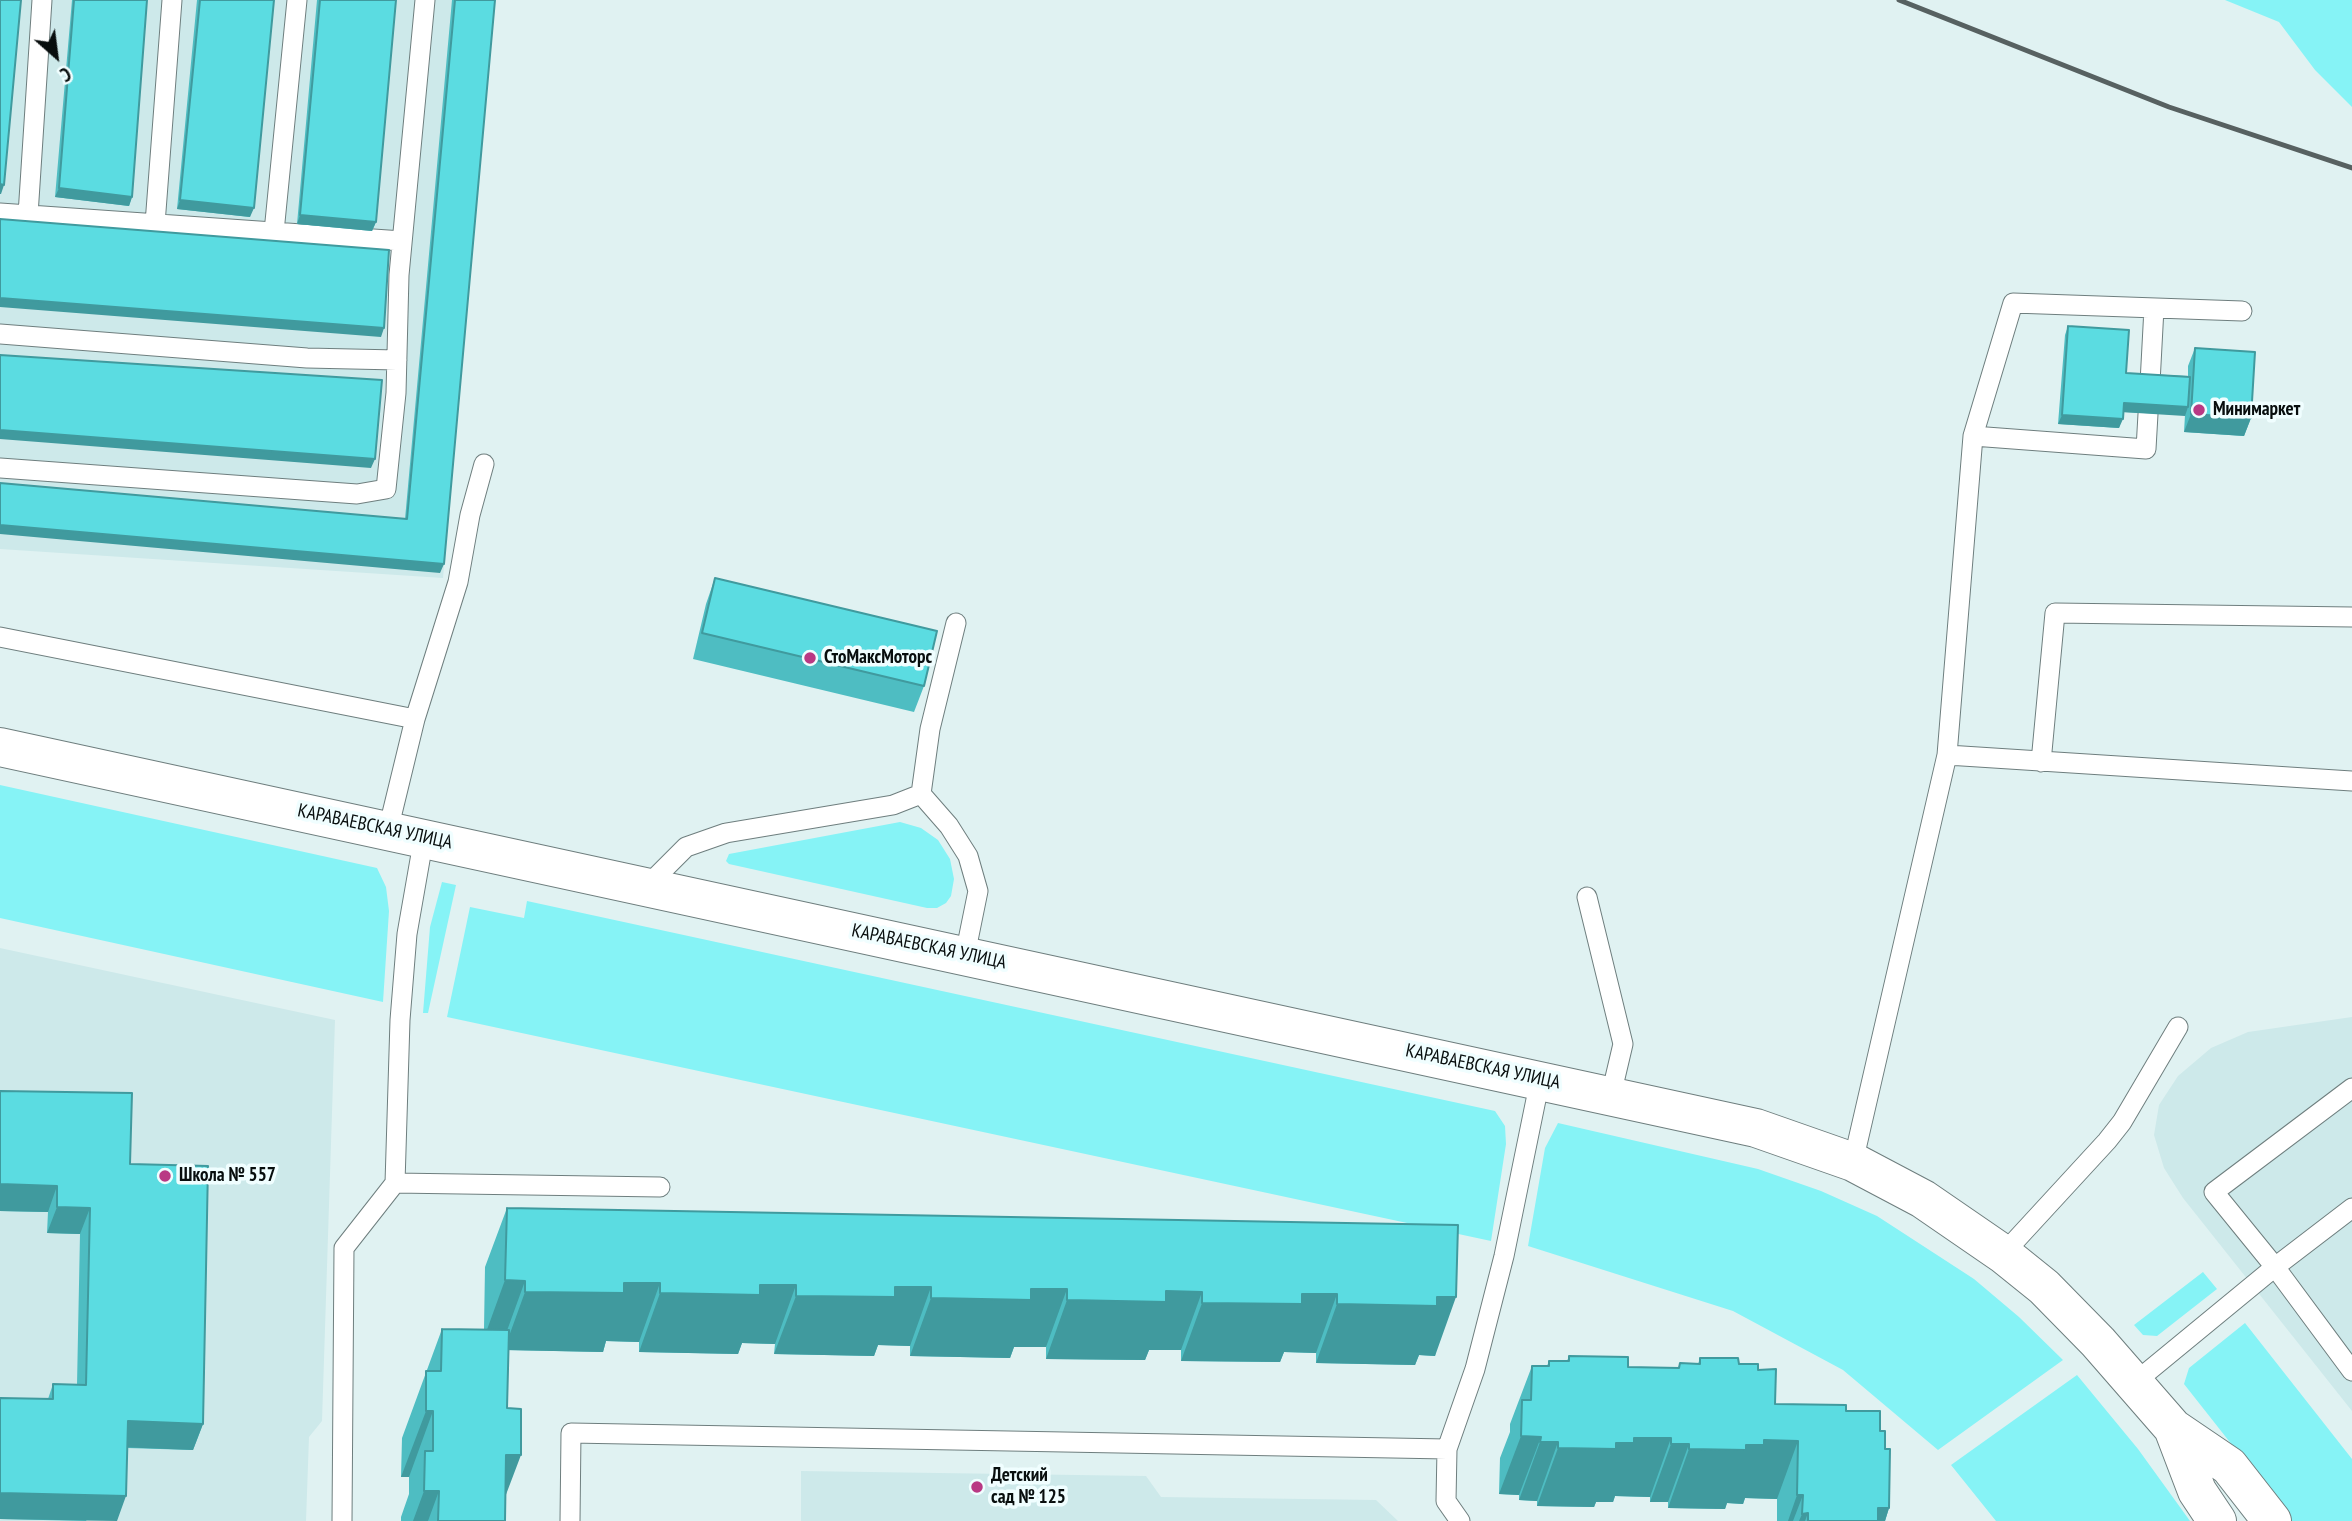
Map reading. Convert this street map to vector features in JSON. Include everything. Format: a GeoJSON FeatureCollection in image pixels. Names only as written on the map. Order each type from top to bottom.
{"type":"FeatureCollection","features":[{"type":"Feature","properties":{"kind":"street","name":"КАРАВАЕВСКАЯ УЛИЦА"},"geometry":{"type":"LineString","coordinates":[[0,747],[1756,1128],[1853,1162],[1923,1199],[2003,1254],[2044,1287],[2098,1342],[2173,1428]]}},
{"type":"Feature","properties":{"kind":"street"},"geometry":{"type":"LineString","coordinates":[[2173,1428],[2197,1491],[2217,1521]]}},
{"type":"Feature","properties":{"kind":"street"},"geometry":{"type":"LineString","coordinates":[[2173,1428],[2229,1466],[2272,1521]]}},
{"type":"Feature","properties":{"kind":"lane"},"geometry":{"type":"LineString","coordinates":[[28,215],[42,0]]}},
{"type":"Feature","properties":{"kind":"lane"},"geometry":{"type":"LineString","coordinates":[[155,224],[172,0]]}},
{"type":"Feature","properties":{"kind":"lane"},"geometry":{"type":"LineString","coordinates":[[274,232],[297,0]]}},
{"type":"Feature","properties":{"kind":"lane"},"geometry":{"type":"LineString","coordinates":[[0,468],[357,494],[386,489],[397,393],[399,275],[425,0]]}},
{"type":"Feature","properties":{"kind":"lane"},"geometry":{"type":"LineString","coordinates":[[0,213],[402,242]]}},
{"type":"Feature","properties":{"kind":"lane"},"geometry":{"type":"LineString","coordinates":[[1853,1162],[1947,755],[1973,436],[2014,303],[2242,311]]}},
{"type":"Feature","properties":{"kind":"lane"},"geometry":{"type":"LineString","coordinates":[[2150,383],[2154,308]]}},
{"type":"Feature","properties":{"kind":"lane"},"geometry":{"type":"LineString","coordinates":[[0,334],[307,358],[397,360]]}},
{"type":"Feature","properties":{"kind":"lane"},"geometry":{"type":"LineString","coordinates":[[1973,436],[2146,449],[2148,414]]}},
{"type":"Feature","properties":{"kind":"lane"},"geometry":{"type":"LineString","coordinates":[[342,1521],[344,1248],[395,1183],[400,1020],[407,934],[406,834],[415,719],[458,582],[470,515],[484,464]]}},
{"type":"Feature","properties":{"kind":"lane"},"geometry":{"type":"LineString","coordinates":[[2041,762],[2055,613],[2352,617]]}},
{"type":"Feature","properties":{"kind":"lane"},"geometry":{"type":"LineString","coordinates":[[956,623],[930,729],[921,794],[949,826],[968,856],[978,891],[965,955]]}},
{"type":"Feature","properties":{"kind":"lane"},"geometry":{"type":"LineString","coordinates":[[0,637],[415,719]]}},
{"type":"Feature","properties":{"kind":"lane"},"geometry":{"type":"LineString","coordinates":[[1947,755],[2352,781]]}},
{"type":"Feature","properties":{"kind":"lane"},"geometry":{"type":"LineString","coordinates":[[647,886],[686,847],[716,837],[893,805],[921,794]]}},
{"type":"Feature","properties":{"kind":"lane"},"geometry":{"type":"LineString","coordinates":[[1587,897],[1623,1044],[1611,1095]]}},
{"type":"Feature","properties":{"kind":"lane"},"geometry":{"type":"LineString","coordinates":[[2003,1254],[2115,1131],[2178,1027]]}},
{"type":"Feature","properties":{"kind":"lane"},"geometry":{"type":"LineString","coordinates":[[1460,1521],[1446,1501],[1447,1449],[1475,1369],[1504,1256],[1539,1080]]}},
{"type":"Feature","properties":{"kind":"lane"},"geometry":{"type":"LineString","coordinates":[[2348,1359],[2214,1192],[2352,1088]]}},
{"type":"Feature","properties":{"kind":"lane"},"geometry":{"type":"LineString","coordinates":[[395,1183],[660,1187]]}},
{"type":"Feature","properties":{"kind":"lane"},"geometry":{"type":"LineString","coordinates":[[2134,1383],[2352,1208]]}},
{"type":"Feature","properties":{"kind":"lane"},"geometry":{"type":"LineString","coordinates":[[569,1521],[571,1433],[1447,1449]]}},
{"type":"Feature","properties":{"kind":"shaded area"},"geometry":{"type":"Polygon","coordinates":[[[0,0],[493,0],[443,578],[0,549],[0,0]]]}},
{"type":"Feature","properties":{"kind":"shaded area"},"geometry":{"type":"Polygon","coordinates":[[[2225,0],[2352,0],[2352,107],[2315,70],[2279,22],[2225,0]]]}},
{"type":"Feature","properties":{"kind":"shaded area"},"geometry":{"type":"Polygon","coordinates":[[[0,785],[377,868],[386,887],[389,911],[383,1002],[0,918],[0,785]]]}},
{"type":"Feature","properties":{"kind":"shaded area"},"geometry":{"type":"Polygon","coordinates":[[[900,822],[921,828],[938,840],[950,859],[954,879],[951,896],[937,908],[729,864],[726,861],[729,854],[900,822]]]}},
{"type":"Feature","properties":{"kind":"shaded area"},"geometry":{"type":"Polygon","coordinates":[[[442,882],[456,885],[428,1013],[423,1013],[430,927],[442,882]]]}},
{"type":"Feature","properties":{"kind":"shaded area"},"geometry":{"type":"Polygon","coordinates":[[[527,901],[1495,1111],[1505,1126],[1506,1144],[1491,1241],[447,1017],[470,907],[524,918],[527,901]]]}},
{"type":"Feature","properties":{"kind":"shaded area","name":"Школа № 557"},"geometry":{"type":"Polygon","coordinates":[[[0,948],[335,1020],[322,1421],[309,1437],[306,1521],[0,1521],[0,948]]]}},
{"type":"Feature","properties":{"kind":"shaded area"},"geometry":{"type":"Polygon","coordinates":[[[2352,1017],[2352,1411],[2183,1198],[2164,1168],[2154,1135],[2159,1105],[2178,1076],[2211,1048],[2248,1032],[2352,1017]]]}},
{"type":"Feature","properties":{"kind":"shaded area"},"geometry":{"type":"Polygon","coordinates":[[[1558,1123],[1758,1169],[1821,1191],[1877,1216],[1974,1279],[2019,1317],[2063,1360],[1938,1450],[1843,1370],[1733,1311],[1528,1246],[1545,1148],[1558,1123]]]}},
{"type":"Feature","properties":{"kind":"shaded area"},"geometry":{"type":"Polygon","coordinates":[[[2203,1272],[2217,1289],[2157,1336],[2143,1335],[2134,1325],[2203,1272]]]}},
{"type":"Feature","properties":{"kind":"shaded area"},"geometry":{"type":"Polygon","coordinates":[[[2245,1323],[2352,1459],[2352,1521],[2292,1521],[2184,1384],[2189,1368],[2245,1323]]]}},
{"type":"Feature","properties":{"kind":"shaded area"},"geometry":{"type":"Polygon","coordinates":[[[2077,1375],[2138,1449],[2190,1521],[1996,1521],[1951,1465],[2077,1375]]]}},
{"type":"Feature","properties":{"kind":"shaded area","name":"Детский сад № 125"},"geometry":{"type":"Polygon","coordinates":[[[801,1471],[1146,1476],[1161,1497],[1376,1500],[1398,1521],[801,1521],[801,1471]]]}},
{"type":"Feature","properties":{"kind":"building"},"geometry":{"type":"Polygon","coordinates":[[[0,0],[21,0],[4,185],[0,184],[0,0]]]}},
{"type":"Feature","properties":{"kind":"building"},"geometry":{"type":"Polygon","coordinates":[[[74,0],[147,0],[132,197],[59,188],[74,0]]]}},
{"type":"Feature","properties":{"kind":"building"},"geometry":{"type":"Polygon","coordinates":[[[200,0],[274,0],[254,208],[180,200],[200,0]]]}},
{"type":"Feature","properties":{"kind":"building"},"geometry":{"type":"Polygon","coordinates":[[[320,0],[396,0],[376,222],[300,215],[320,0]]]}},
{"type":"Feature","properties":{"kind":"building"},"geometry":{"type":"Polygon","coordinates":[[[455,0],[495,0],[444,564],[0,525],[0,483],[407,519],[455,0]]]}},
{"type":"Feature","properties":{"kind":"building"},"geometry":{"type":"Polygon","coordinates":[[[0,219],[389,250],[384,328],[0,298],[0,219]]]}},
{"type":"Feature","properties":{"kind":"building"},"geometry":{"type":"Polygon","coordinates":[[[2068,326],[2129,330],[2126,373],[2190,377],[2188,407],[2124,403],[2123,419],[2062,415],[2068,326]]]}},
{"type":"Feature","properties":{"kind":"building"},"geometry":{"type":"Polygon","coordinates":[[[2195,348],[2255,352],[2251,418],[2191,414],[2195,348]]]}},
{"type":"Feature","properties":{"kind":"building"},"geometry":{"type":"Polygon","coordinates":[[[0,355],[382,380],[375,459],[0,430],[0,355]]]}},
{"type":"Feature","properties":{"kind":"building"},"geometry":{"type":"Polygon","coordinates":[[[715,578],[937,631],[924,686],[702,633],[715,578]]]}},
{"type":"Feature","properties":{"kind":"building"},"geometry":{"type":"Polygon","coordinates":[[[0,1091],[132,1093],[130,1164],[208,1166],[203,1424],[128,1421],[126,1496],[0,1493],[0,1398],[53,1399],[53,1384],[86,1385],[90,1208],[57,1207],[57,1186],[0,1184],[0,1091]]]}},
{"type":"Feature","properties":{"kind":"building"},"geometry":{"type":"Polygon","coordinates":[[[507,1208],[1458,1225],[1456,1297],[1437,1297],[1437,1306],[1337,1304],[1337,1294],[1302,1294],[1302,1304],[1202,1303],[1202,1292],[1166,1291],[1166,1302],[1067,1300],[1067,1289],[1031,1289],[1031,1300],[931,1298],[931,1287],[895,1287],[895,1297],[796,1296],[796,1285],[760,1285],[760,1295],[660,1293],[660,1283],[624,1283],[624,1293],[525,1292],[525,1281],[505,1280],[507,1208]]]}},
{"type":"Feature","properties":{"kind":"building"},"geometry":{"type":"Polygon","coordinates":[[[442,1329],[509,1330],[507,1408],[521,1409],[521,1455],[506,1455],[505,1521],[438,1521],[439,1491],[424,1491],[425,1451],[433,1451],[433,1411],[426,1411],[426,1371],[441,1371],[442,1329]]]}},
{"type":"Feature","properties":{"kind":"building"},"geometry":{"type":"Polygon","coordinates":[[[1569,1356],[1628,1357],[1628,1367],[1679,1368],[1680,1363],[1700,1364],[1700,1358],[1738,1358],[1739,1364],[1758,1364],[1758,1370],[1776,1369],[1775,1404],[1846,1405],[1846,1411],[1880,1411],[1880,1431],[1885,1431],[1885,1449],[1890,1449],[1889,1508],[1878,1508],[1878,1521],[1808,1521],[1808,1513],[1802,1514],[1803,1495],[1797,1495],[1798,1441],[1764,1440],[1764,1445],[1746,1445],[1746,1450],[1689,1449],[1689,1444],[1671,1444],[1671,1438],[1634,1438],[1634,1443],[1616,1443],[1616,1449],[1558,1448],[1558,1442],[1540,1442],[1541,1437],[1521,1436],[1522,1400],[1531,1400],[1532,1366],[1549,1366],[1549,1361],[1569,1361],[1569,1356]]]}},
{"type":"Feature","properties":{"kind":"railway"},"geometry":{"type":"LineString","coordinates":[[1899,0],[2169,107],[2352,168]]}},
{"type":"Feature","properties":{"kind":"place","name":"Минимаркет"},"geometry":{"type":"Point","coordinates":[2199,410]}},
{"type":"Feature","properties":{"kind":"place","name":"СтоМаксМоторс"},"geometry":{"type":"Point","coordinates":[810,658]}},
{"type":"Feature","properties":{"kind":"place","name":"Школа № 557"},"geometry":{"type":"Point","coordinates":[165,1176]}},
{"type":"Feature","properties":{"kind":"place","name":"Детский сад № 125"},"geometry":{"type":"Point","coordinates":[977,1487]}}]}
